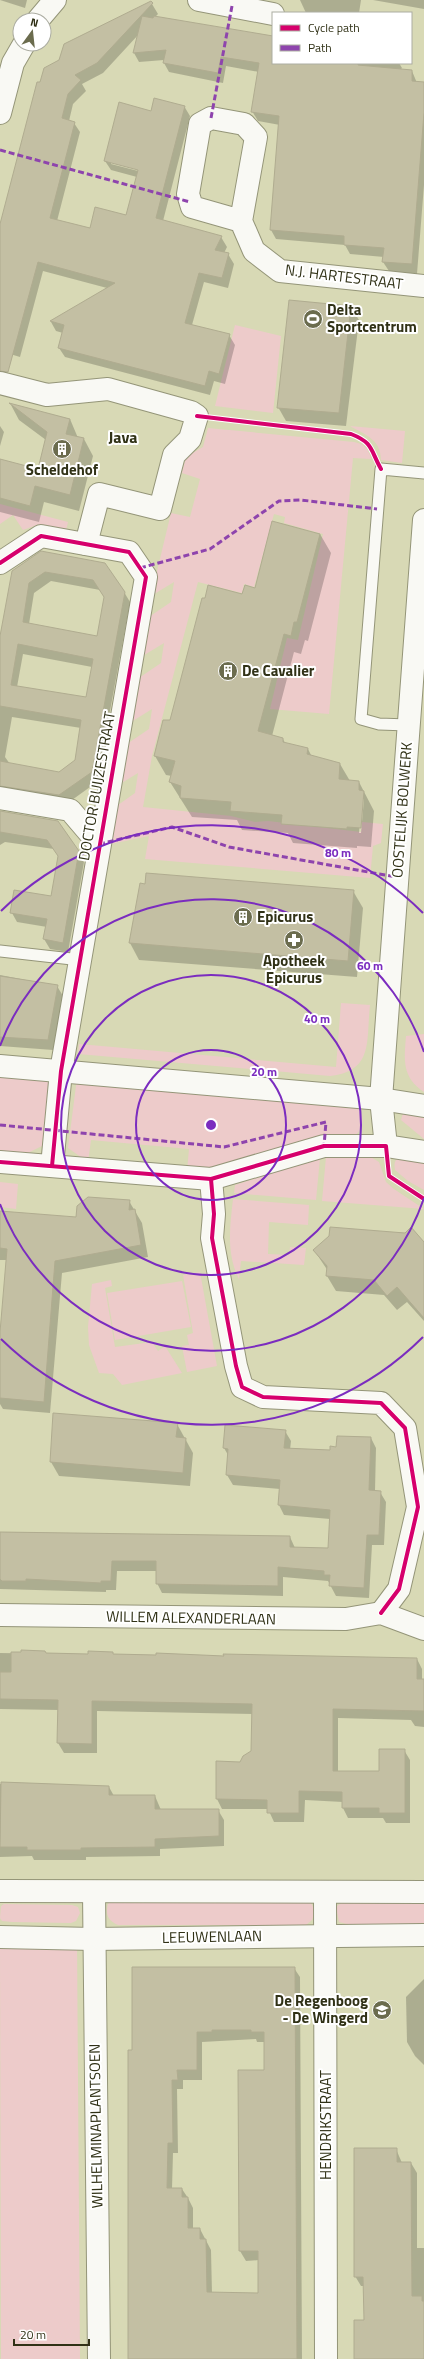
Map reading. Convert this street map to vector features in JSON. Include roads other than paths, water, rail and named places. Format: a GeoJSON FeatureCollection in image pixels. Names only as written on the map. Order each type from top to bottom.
{"type":"FeatureCollection","features":[{"type":"Feature","properties":{"kind":"street"},"geometry":{"type":"LineString","coordinates":[[45,12],[55,0]]}},
{"type":"Feature","properties":{"kind":"street"},"geometry":{"type":"LineString","coordinates":[[199,0],[272,14]]}},
{"type":"Feature","properties":{"kind":"street"},"geometry":{"type":"LineString","coordinates":[[0,113],[13,63],[19,52]]}},
{"type":"Feature","properties":{"kind":"street"},"geometry":{"type":"LineString","coordinates":[[212,118],[244,124],[256,137],[241,221],[192,207],[188,194],[200,124],[212,118]]}},
{"type":"Feature","properties":{"kind":"street","name":"N.J. HARTESTRAAT"},"geometry":{"type":"LineString","coordinates":[[241,221],[254,251],[280,271],[424,286]]}},
{"type":"Feature","properties":{"kind":"street"},"geometry":{"type":"LineString","coordinates":[[0,383],[47,395],[108,389],[191,412],[198,416],[190,439],[174,455],[160,509],[99,494],[86,544]]}},
{"type":"Feature","properties":{"kind":"street","name":"OOSTELIJK BOLWERK"},"geometry":{"type":"LineString","coordinates":[[386,1146],[381,1099],[424,520]]}},
{"type":"Feature","properties":{"kind":"street","name":"DOCTOR BUIJZESTRAAT"},"geometry":{"type":"LineString","coordinates":[[0,563],[41,536],[129,552],[146,577],[61,1071],[52,1166]]}},
{"type":"Feature","properties":{"kind":"street","name":"DOCTOR BUIJZESTRAAT"},"geometry":{"type":"LineString","coordinates":[[0,798],[70,810],[99,844]]}},
{"type":"Feature","properties":{"kind":"street"},"geometry":{"type":"LineString","coordinates":[[0,1066],[381,1099],[424,1106]]}},
{"type":"Feature","properties":{"kind":"street"},"geometry":{"type":"LineString","coordinates":[[0,1162],[212,1179],[324,1146],[386,1146],[424,1152]]}},
{"type":"Feature","properties":{"kind":"street"},"geometry":{"type":"LineString","coordinates":[[212,1179],[214,1214],[212,1238],[236,1366],[242,1387],[263,1397],[381,1402],[405,1428],[418,1507],[399,1589],[381,1613],[424,1630]]}},
{"type":"Feature","properties":{"kind":"street","name":"WILLEM ALEXANDERLAAN"},"geometry":{"type":"LineString","coordinates":[[0,1615],[346,1619],[381,1613]]}},
{"type":"Feature","properties":{"kind":"street"},"geometry":{"type":"LineString","coordinates":[[0,1891],[424,1892]]}},
{"type":"Feature","properties":{"kind":"street","name":"WILHELMINAPLANTSOEN"},"geometry":{"type":"LineString","coordinates":[[94,1892],[99,2359]]}},
{"type":"Feature","properties":{"kind":"street","name":"HENDRIKSTRAAT"},"geometry":{"type":"LineString","coordinates":[[326,1892],[326,2359]]}},
{"type":"Feature","properties":{"kind":"street","name":"LEEUWENLAAN"},"geometry":{"type":"LineString","coordinates":[[0,1937],[94,1939],[424,1935]]}},
{"type":"Feature","properties":{"kind":"lane"},"geometry":{"type":"LineString","coordinates":[[408,725],[379,724],[361,719],[381,469],[424,473]]}},
{"type":"Feature","properties":{"kind":"lane"},"geometry":{"type":"LineString","coordinates":[[0,950],[81,960]]}},
{"type":"Feature","properties":{"kind":"place","name":"Delta Sportcentrum"},"geometry":{"type":"Point","coordinates":[313,319]}},
{"type":"Feature","properties":{"kind":"place","name":"Scheldehof"},"geometry":{"type":"Point","coordinates":[62,449]}},
{"type":"Feature","properties":{"kind":"place","name":"De Cavalier"},"geometry":{"type":"Point","coordinates":[228,671]}},
{"type":"Feature","properties":{"kind":"place","name":"Epicurus"},"geometry":{"type":"Point","coordinates":[243,917]}},
{"type":"Feature","properties":{"kind":"place","name":"Apotheek Epicurus"},"geometry":{"type":"Point","coordinates":[294,940]}},
{"type":"Feature","properties":{"kind":"place","name":"De Regenboog - De Wingerd"},"geometry":{"type":"Point","coordinates":[382,2010]}},
{"type":"Feature","properties":{"kind":"district","name":"Java"},"geometry":{"type":"Point","coordinates":[123,437]}}]}
